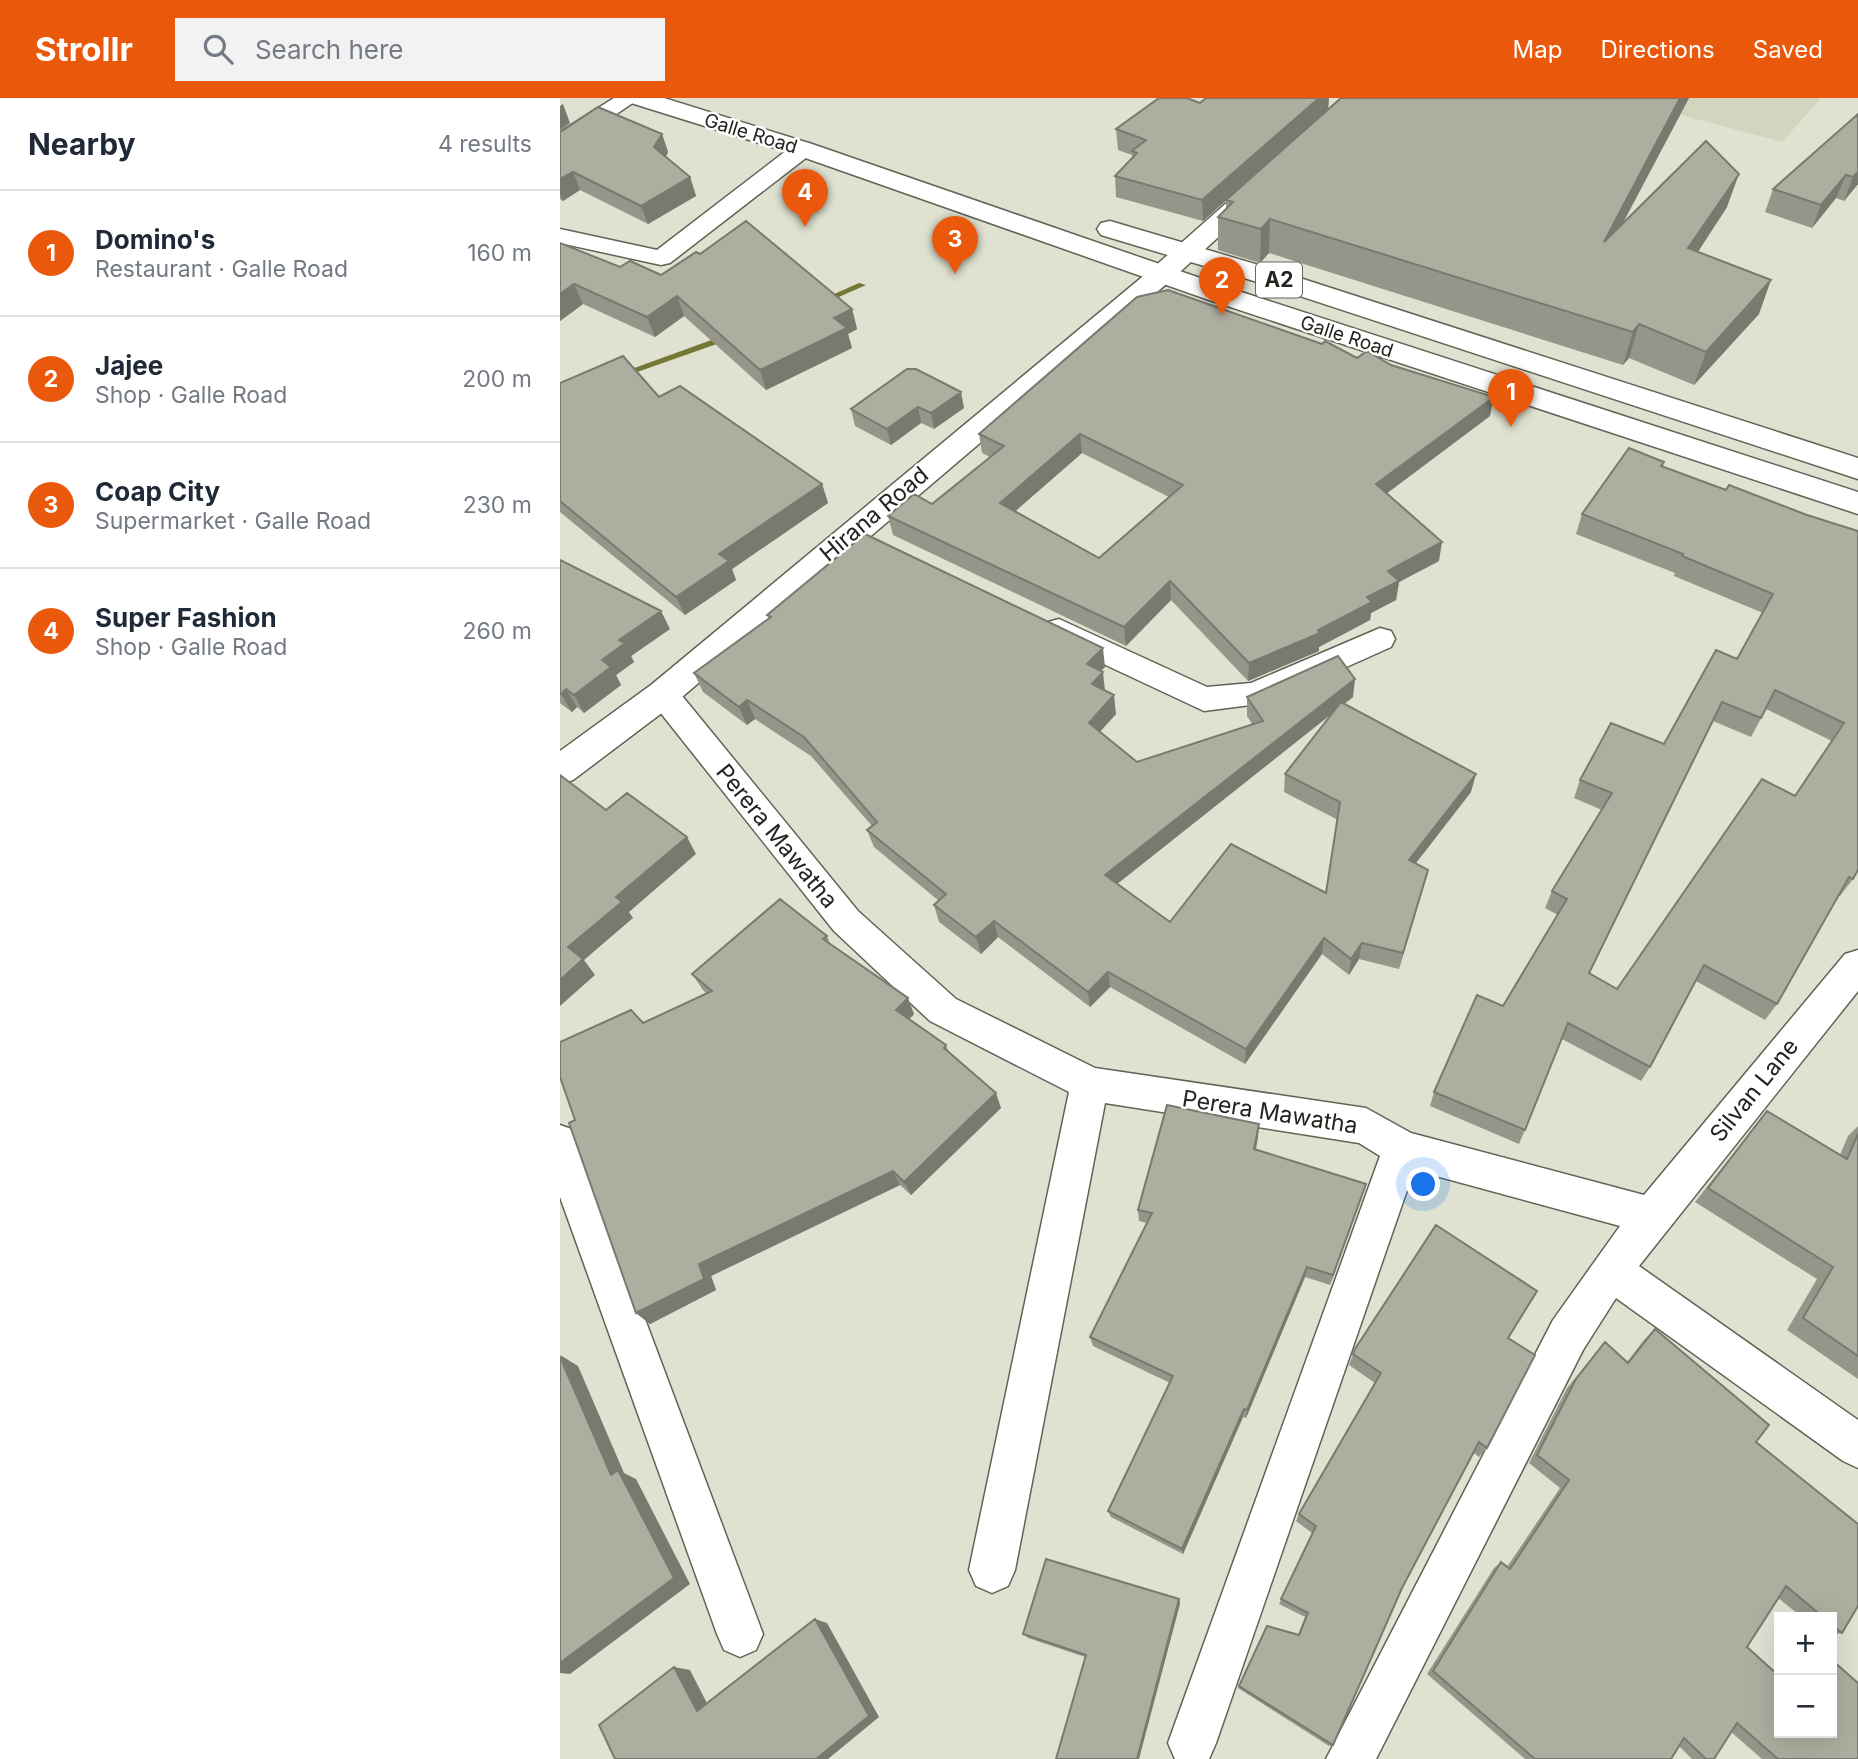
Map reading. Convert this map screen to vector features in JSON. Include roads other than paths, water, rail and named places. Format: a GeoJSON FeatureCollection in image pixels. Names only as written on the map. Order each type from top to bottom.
{"type":"FeatureCollection","features":[{"type":"Feature","properties":{"kind":"main road","name":"Galle Road"},"geometry":{"type":"LineString","coordinates":[[639,98],[1032,216],[1183,252],[1263,275],[1858,469]]}},
{"type":"Feature","properties":{"kind":"main road","name":"Galle Road"},"geometry":{"type":"LineString","coordinates":[[698,98],[1032,216],[1162,274],[1858,503]]}},
{"type":"Feature","properties":{"kind":"main road","name":"Hirana Road"},"geometry":{"type":"LineString","coordinates":[[560,771],[663,694],[1162,274],[1183,252],[1281,168]]}},
{"type":"Feature","properties":{"kind":"street"},"geometry":{"type":"LineString","coordinates":[[560,142],[629,98]]}},
{"type":"Feature","properties":{"kind":"street"},"geometry":{"type":"LineString","coordinates":[[560,236],[661,258],[803,149]]}},
{"type":"Feature","properties":{"kind":"street"},"geometry":{"type":"LineString","coordinates":[[855,530],[887,547]]}},
{"type":"Feature","properties":{"kind":"street"},"geometry":{"type":"LineString","coordinates":[[1033,618],[1205,699],[1255,695],[1380,639]]}},
{"type":"Feature","properties":{"kind":"street","name":"Perera Mawatha"},"geometry":{"type":"LineString","coordinates":[[663,694],[846,921],[943,1010],[1090,1084],[1366,1126],[1402,1149],[1652,1216]]}},
{"type":"Feature","properties":{"kind":"street","name":"Silvan Lane"},"geometry":{"type":"LineString","coordinates":[[1652,1216],[1858,965]]}},
{"type":"Feature","properties":{"kind":"street"},"geometry":{"type":"LineString","coordinates":[[992,1570],[1090,1084]]}},
{"type":"Feature","properties":{"kind":"street"},"geometry":{"type":"LineString","coordinates":[[560,1143],[740,1634]]}},
{"type":"Feature","properties":{"kind":"street"},"geometry":{"type":"LineString","coordinates":[[1192,1744],[1402,1149]]}},
{"type":"Feature","properties":{"kind":"street"},"geometry":{"type":"LineString","coordinates":[[1350,1759],[1568,1335],[1611,1270],[1652,1216]]}},
{"type":"Feature","properties":{"kind":"street"},"geometry":{"type":"LineString","coordinates":[[1611,1270],[1858,1446]]}},
{"type":"Feature","properties":{"kind":"waterway"},"geometry":{"type":"LineString","coordinates":[[820,302],[862,285]]}},
{"type":"Feature","properties":{"kind":"waterway"},"geometry":{"type":"LineString","coordinates":[[620,375],[728,337]]}},
{"type":"Feature","properties":{"kind":"place","name":"Super Fashion"},"geometry":{"type":"Point","coordinates":[805,227]}},
{"type":"Feature","properties":{"kind":"place","name":"Coap City"},"geometry":{"type":"Point","coordinates":[955,274]}},
{"type":"Feature","properties":{"kind":"place","name":"Jajee"},"geometry":{"type":"Point","coordinates":[1222,315]}},
{"type":"Feature","properties":{"kind":"place","name":"Domino's"},"geometry":{"type":"Point","coordinates":[1511,427]}}]}
